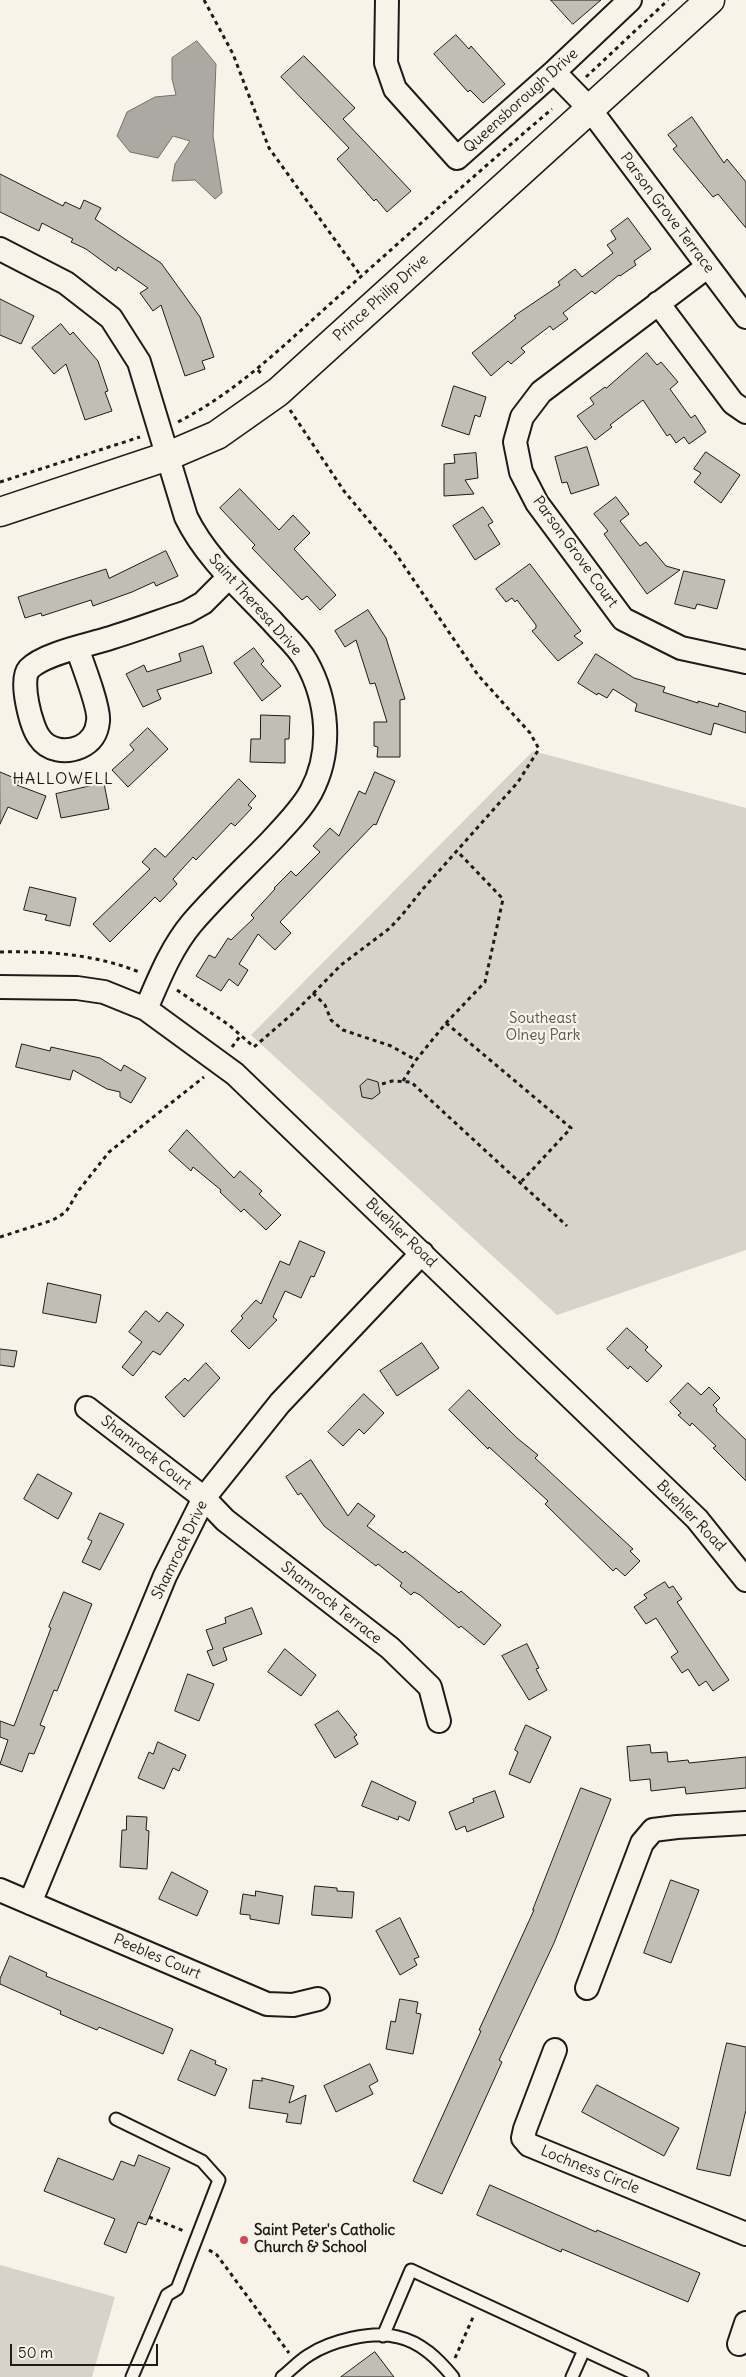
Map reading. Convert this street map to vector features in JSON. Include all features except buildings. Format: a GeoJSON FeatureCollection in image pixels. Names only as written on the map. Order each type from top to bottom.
{"type":"FeatureCollection","features":[{"type":"Feature","properties":{"kind":"street","name":"Queensborough Drive"},"geometry":{"type":"LineString","coordinates":[[387,0],[386,62],[395,89],[457,158],[554,72],[630,0]]}},
{"type":"Feature","properties":{"kind":"street","name":"Prince Philip Drive"},"geometry":{"type":"LineString","coordinates":[[0,512],[168,456],[217,435],[278,392],[581,100],[710,0]]}},
{"type":"Feature","properties":{"kind":"street","name":"Parson Grove Terrace"},"geometry":{"type":"LineString","coordinates":[[554,72],[581,100],[746,317]]}},
{"type":"Feature","properties":{"kind":"street","name":"Saint Theresa Drive"},"geometry":{"type":"LineString","coordinates":[[0,249],[66,283],[110,318],[139,362],[186,517],[196,536],[212,559],[305,659],[316,680],[326,726],[323,758],[312,791],[293,818],[192,924],[171,952],[146,1009]]}},
{"type":"Feature","properties":{"kind":"street","name":"Parson Grove Court"},"geometry":{"type":"LineString","coordinates":[[707,267],[541,392],[522,417],[515,442],[521,472],[537,503],[623,618],[681,648],[746,662]]}},
{"type":"Feature","properties":{"kind":"street"},"geometry":{"type":"LineString","coordinates":[[658,303],[733,403],[746,412]]}},
{"type":"Feature","properties":{"kind":"street"},"geometry":{"type":"LineString","coordinates":[[77,648],[187,612],[203,603],[230,577]]}},
{"type":"Feature","properties":{"kind":"street","name":"Buehler Road"},"geometry":{"type":"LineString","coordinates":[[0,987],[86,989],[104,992],[146,1009],[235,1074],[697,1519],[722,1547],[746,1580]]}},
{"type":"Feature","properties":{"kind":"street","name":"Shamrock Drive"},"geometry":{"type":"LineString","coordinates":[[30,1903],[165,1576],[204,1498],[280,1403],[422,1254]]}},
{"type":"Feature","properties":{"kind":"street","name":"Shamrock Court"},"geometry":{"type":"LineString","coordinates":[[87,1408],[204,1498]]}},
{"type":"Feature","properties":{"kind":"street","name":"Shamrock Terrace"},"geometry":{"type":"LineString","coordinates":[[204,1498],[225,1520],[390,1648],[430,1687],[439,1720]]}},
{"type":"Feature","properties":{"kind":"street"},"geometry":{"type":"LineString","coordinates":[[587,1988],[642,1843],[653,1830],[746,1824]]}},
{"type":"Feature","properties":{"kind":"street","name":"Peebles Court"},"geometry":{"type":"LineString","coordinates":[[0,1890],[267,2004],[293,2005],[318,1999]]}},
{"type":"Feature","properties":{"kind":"street","name":"Lochness Circle"},"geometry":{"type":"LineString","coordinates":[[555,2050],[525,2129],[523,2138],[529,2145],[746,2234]]}},
{"type":"Feature","properties":{"kind":"lane"},"geometry":{"type":"LineString","coordinates":[[116,2119],[202,2160],[220,2180],[177,2289],[167,2295],[132,2377]]}},
{"type":"Feature","properties":{"kind":"lane"},"geometry":{"type":"LineString","coordinates":[[383,2336],[411,2270],[642,2377]]}},
{"type":"Feature","properties":{"kind":"lane"},"geometry":{"type":"LineString","coordinates":[[282,2377],[309,2355],[331,2344],[357,2337],[383,2336],[397,2336],[429,2352],[451,2374]]}},
{"type":"Feature","properties":{"kind":"lane"},"geometry":{"type":"LineString","coordinates":[[572,2377],[584,2350]]}},
{"type":"Feature","properties":{"kind":"path"},"geometry":{"type":"LineString","coordinates":[[204,0],[233,54],[268,148],[361,276]]}},
{"type":"Feature","properties":{"kind":"path"},"geometry":{"type":"LineString","coordinates":[[0,482],[161,430],[180,422],[223,396],[258,370],[448,198],[581,100],[609,53],[668,0]]}},
{"type":"Feature","properties":{"kind":"path"},"geometry":{"type":"LineString","coordinates":[[0,1237],[53,1220],[66,1212],[79,1190],[109,1152],[220,1063],[241,1036],[254,1047],[276,1030],[341,965],[390,928],[518,782],[539,749],[518,719],[497,699],[478,676],[394,551],[344,491],[278,392],[258,370]]}},
{"type":"Feature","properties":{"kind":"path"},"geometry":{"type":"LineString","coordinates":[[403,1081],[416,1060],[446,1023],[485,982],[503,899],[457,851]]}},
{"type":"Feature","properties":{"kind":"path"},"geometry":{"type":"LineString","coordinates":[[313,993],[325,1005],[331,1020],[343,1030],[391,1046],[416,1060]]}},
{"type":"Feature","properties":{"kind":"path"},"geometry":{"type":"LineString","coordinates":[[446,1023],[571,1128],[520,1183]]}},
{"type":"Feature","properties":{"kind":"path"},"geometry":{"type":"LineString","coordinates":[[382,1084],[410,1082],[567,1226]]}},
{"type":"Feature","properties":{"kind":"path"},"geometry":{"type":"LineString","coordinates":[[149,2217],[190,2234],[217,2255],[298,2364]]}},
{"type":"Feature","properties":{"kind":"path"},"geometry":{"type":"LineString","coordinates":[[451,2374],[480,2302]]}},
{"type":"Feature","properties":{"kind":"green space","name":"Southeast Olney Park"},"geometry":{"type":"Polygon","coordinates":[[[533,751],[746,808],[746,1250],[557,1315],[251,1035],[533,751]]]}},
{"type":"Feature","properties":{"kind":"green space"},"geometry":{"type":"Polygon","coordinates":[[[0,2265],[115,2297],[92,2377],[0,2377],[0,2265]]]}},
{"type":"Feature","properties":{"kind":"shaded area"},"geometry":{"type":"Polygon","coordinates":[[[197,41],[216,64],[213,136],[222,193],[215,199],[195,180],[172,181],[175,164],[190,141],[173,136],[158,158],[130,152],[117,136],[127,112],[155,97],[176,95],[172,79],[172,58],[197,41]]]}},
{"type":"Feature","properties":{"kind":"place","name":"Saint Peter's Catholic Church & School"},"geometry":{"type":"Point","coordinates":[244,2240]}},
{"type":"Feature","properties":{"kind":"district","name":"HALLOWELL"},"geometry":{"type":"Point","coordinates":[63,779]}}]}
